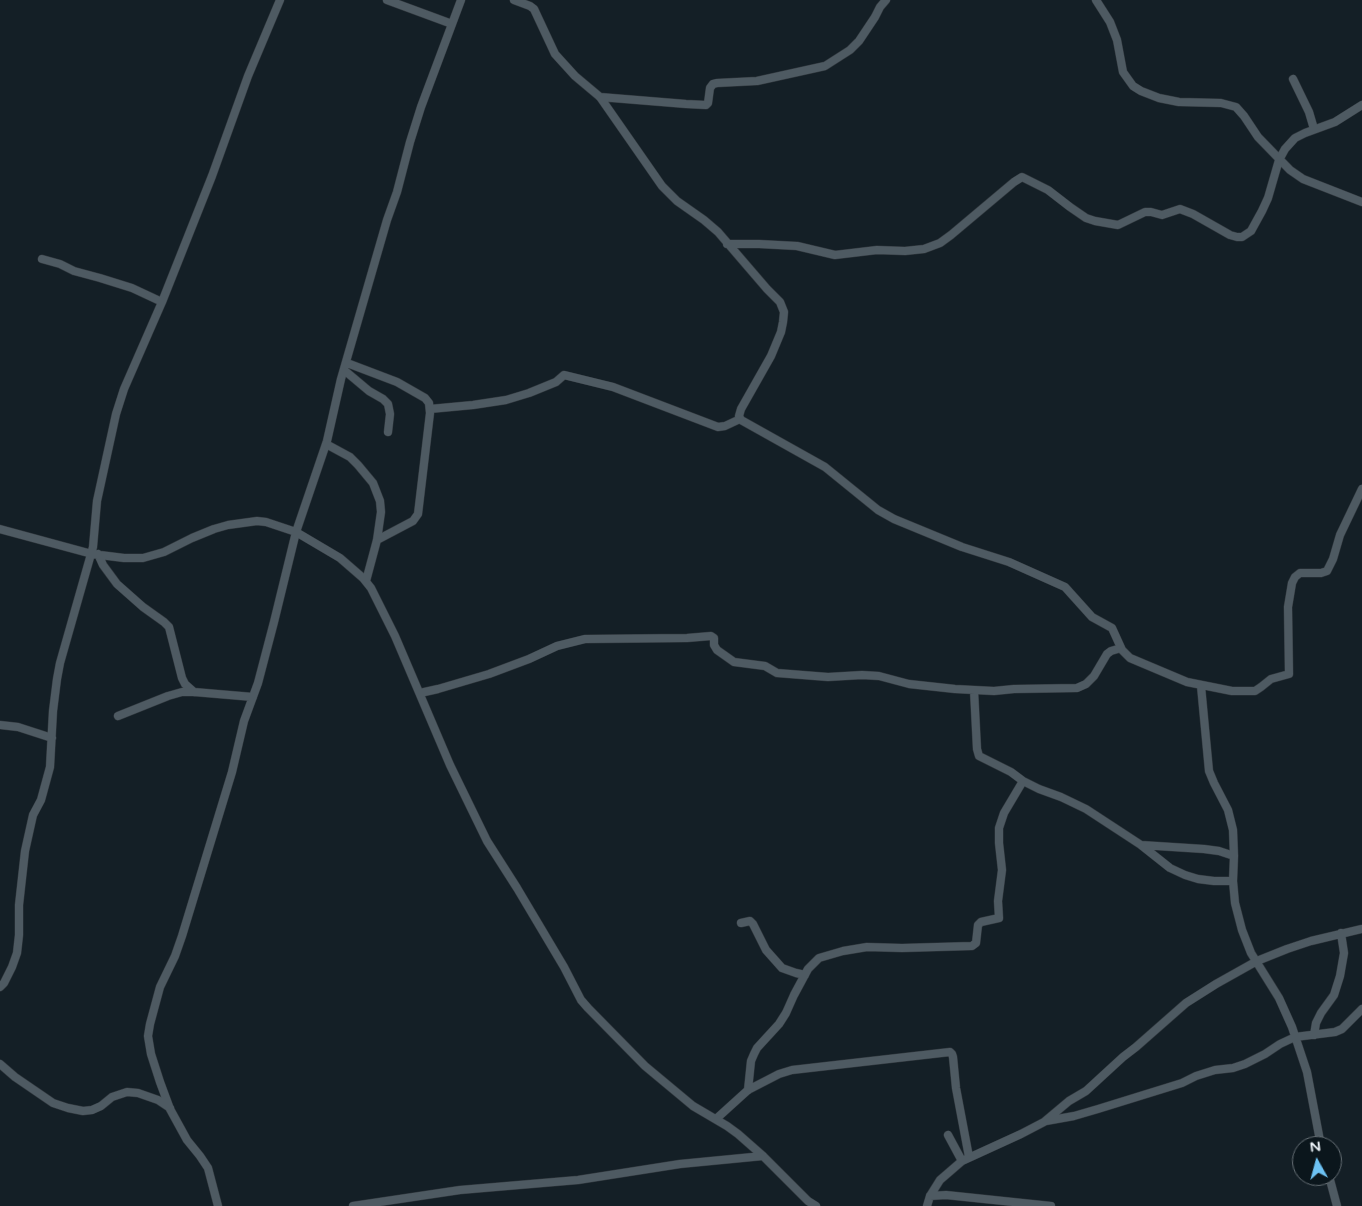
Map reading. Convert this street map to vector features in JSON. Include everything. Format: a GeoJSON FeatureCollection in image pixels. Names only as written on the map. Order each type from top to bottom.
{"type":"FeatureCollection","features":[{"type":"Feature","properties":{"kind":"street"},"geometry":{"type":"LineString","coordinates":[[194,692],[185,684],[182,678],[169,627],[117,584],[95,554],[93,547],[97,501],[116,414],[124,389],[162,302],[212,176],[244,84],[280,0]]}},
{"type":"Feature","properties":{"kind":"street"},"geometry":{"type":"LineString","coordinates":[[387,0],[452,24]]}},
{"type":"Feature","properties":{"kind":"street"},"geometry":{"type":"LineString","coordinates":[[218,1206],[208,1168],[187,1140],[170,1109],[151,1054],[148,1036],[150,1024],[160,987],[175,956],[190,911],[232,772],[244,721],[253,697],[274,622],[296,532],[326,444],[346,366],[410,142],[461,0]]}},
{"type":"Feature","properties":{"kind":"street"},"geometry":{"type":"LineString","coordinates":[[514,0],[534,9],[555,54],[575,76],[600,97],[662,186],[677,201],[718,232],[780,302],[784,312],[778,341],[739,413],[740,419],[751,427],[825,467],[870,504],[894,519],[962,547],[1009,562],[1065,587],[1092,617],[1112,628],[1124,652],[1138,662],[1187,682],[1232,691],[1255,691],[1268,680],[1289,674],[1288,607],[1292,583],[1300,573],[1321,573],[1327,570],[1333,559],[1340,535],[1362,489]]}},
{"type":"Feature","properties":{"kind":"street"},"geometry":{"type":"LineString","coordinates":[[600,97],[706,105],[712,84],[757,81],[826,66],[850,50],[859,41],[886,0]]}},
{"type":"Feature","properties":{"kind":"street"},"geometry":{"type":"LineString","coordinates":[[1096,0],[1110,22],[1123,72],[1133,86],[1159,98],[1179,102],[1221,102],[1236,108],[1244,116],[1258,137],[1296,175],[1362,202]]}},
{"type":"Feature","properties":{"kind":"street"},"geometry":{"type":"LineString","coordinates":[[1293,79],[1309,112],[1314,129]]}},
{"type":"Feature","properties":{"kind":"street"},"geometry":{"type":"LineString","coordinates":[[727,244],[797,246],[838,255],[876,250],[905,251],[924,249],[951,235],[1022,177],[1048,190],[1086,218],[1095,221],[1118,225],[1145,212],[1162,215],[1180,209],[1193,214],[1230,235],[1242,237],[1251,231],[1268,198],[1279,160],[1285,149],[1295,138],[1336,122],[1362,105]]}},
{"type":"Feature","properties":{"kind":"street"},"geometry":{"type":"LineString","coordinates":[[42,258],[74,271],[132,288],[162,302]]}},
{"type":"Feature","properties":{"kind":"street"},"geometry":{"type":"LineString","coordinates":[[346,366],[397,382],[425,398],[429,403],[428,437],[418,514],[413,522],[378,540]]}},
{"type":"Feature","properties":{"kind":"street"},"geometry":{"type":"LineString","coordinates":[[346,366],[369,391],[388,404],[390,414],[388,432]]}},
{"type":"Feature","properties":{"kind":"street"},"geometry":{"type":"LineString","coordinates":[[430,409],[506,400],[556,382],[564,375],[613,387],[718,427],[740,419]]}},
{"type":"Feature","properties":{"kind":"street"},"geometry":{"type":"LineString","coordinates":[[326,444],[350,457],[358,465],[373,483],[380,501],[381,512],[378,540],[366,581]]}},
{"type":"Feature","properties":{"kind":"street"},"geometry":{"type":"LineString","coordinates":[[0,528],[95,554],[124,558],[143,558],[164,552],[214,529],[238,523],[266,522],[296,532],[340,558],[366,581],[371,588],[420,693],[450,765],[487,841],[531,911],[581,1000],[645,1066],[693,1106],[738,1134],[763,1156],[797,1191],[816,1206]]}},
{"type":"Feature","properties":{"kind":"street"},"geometry":{"type":"LineString","coordinates":[[0,987],[12,967],[17,953],[20,935],[19,905],[24,851],[33,815],[41,800],[50,767],[53,710],[60,663],[95,554]]}},
{"type":"Feature","properties":{"kind":"street"},"geometry":{"type":"LineString","coordinates":[[420,693],[489,674],[557,646],[585,639],[708,636],[714,638],[714,645],[717,650],[734,662],[765,666],[777,673],[828,677],[879,676],[909,684],[974,690],[1077,688],[1086,684],[1094,676],[1111,651],[1121,648]]}},
{"type":"Feature","properties":{"kind":"street"},"geometry":{"type":"LineString","coordinates":[[1201,686],[1209,771],[1231,819],[1234,842],[1233,881],[1235,903],[1242,930],[1251,953],[1286,1012],[1296,1037],[1308,1072],[1319,1136]]}},
{"type":"Feature","properties":{"kind":"street"},"geometry":{"type":"LineString","coordinates":[[974,690],[976,749],[978,755],[1011,772],[1023,781],[1086,809],[1141,845],[1170,868],[1198,880],[1233,881]]}},
{"type":"Feature","properties":{"kind":"street"},"geometry":{"type":"LineString","coordinates":[[118,716],[177,693],[194,692],[253,697]]}},
{"type":"Feature","properties":{"kind":"street"},"geometry":{"type":"LineString","coordinates":[[0,725],[18,727],[52,738]]}},
{"type":"Feature","properties":{"kind":"street"},"geometry":{"type":"LineString","coordinates":[[748,1090],[751,1061],[754,1054],[786,1013],[808,970],[819,958],[867,947],[916,948],[974,945],[976,943],[978,924],[1000,917],[999,894],[1002,870],[999,828],[1004,813],[1023,781]]}},
{"type":"Feature","properties":{"kind":"street"},"geometry":{"type":"LineString","coordinates":[[1141,845],[1204,849],[1234,856]]}},
{"type":"Feature","properties":{"kind":"street"},"geometry":{"type":"LineString","coordinates":[[741,923],[751,922],[766,950],[782,968],[805,975]]}},
{"type":"Feature","properties":{"kind":"street"},"geometry":{"type":"LineString","coordinates":[[927,1206],[930,1196],[940,1180],[965,1159],[1044,1122],[1069,1101],[1086,1090],[1186,1003],[1257,961],[1311,941],[1362,929]]}},
{"type":"Feature","properties":{"kind":"street"},"geometry":{"type":"LineString","coordinates":[[1314,1034],[1316,1023],[1334,995],[1340,976],[1344,953],[1341,933]]}},
{"type":"Feature","properties":{"kind":"street"},"geometry":{"type":"LineString","coordinates":[[1044,1122],[1074,1116],[1182,1083],[1215,1070],[1233,1068],[1245,1064],[1296,1037],[1331,1034],[1346,1026],[1362,1009]]}},
{"type":"Feature","properties":{"kind":"street"},"geometry":{"type":"LineString","coordinates":[[716,1119],[748,1090],[779,1074],[792,1070],[951,1052],[965,1159]]}},
{"type":"Feature","properties":{"kind":"street"},"geometry":{"type":"LineString","coordinates":[[0,1064],[52,1103],[68,1108],[83,1111],[92,1110],[101,1106],[112,1097],[127,1092],[138,1093],[158,1100],[170,1109]]}},
{"type":"Feature","properties":{"kind":"street"},"geometry":{"type":"LineString","coordinates":[[948,1135],[965,1159]]}},
{"type":"Feature","properties":{"kind":"street"},"geometry":{"type":"LineString","coordinates":[[353,1206],[460,1190],[578,1180],[680,1164],[763,1156]]}},
{"type":"Feature","properties":{"kind":"street"},"geometry":{"type":"LineString","coordinates":[[1332,1186],[1337,1206]]}},
{"type":"Feature","properties":{"kind":"street"},"geometry":{"type":"LineString","coordinates":[[930,1196],[946,1195],[1051,1206]]}}]}
